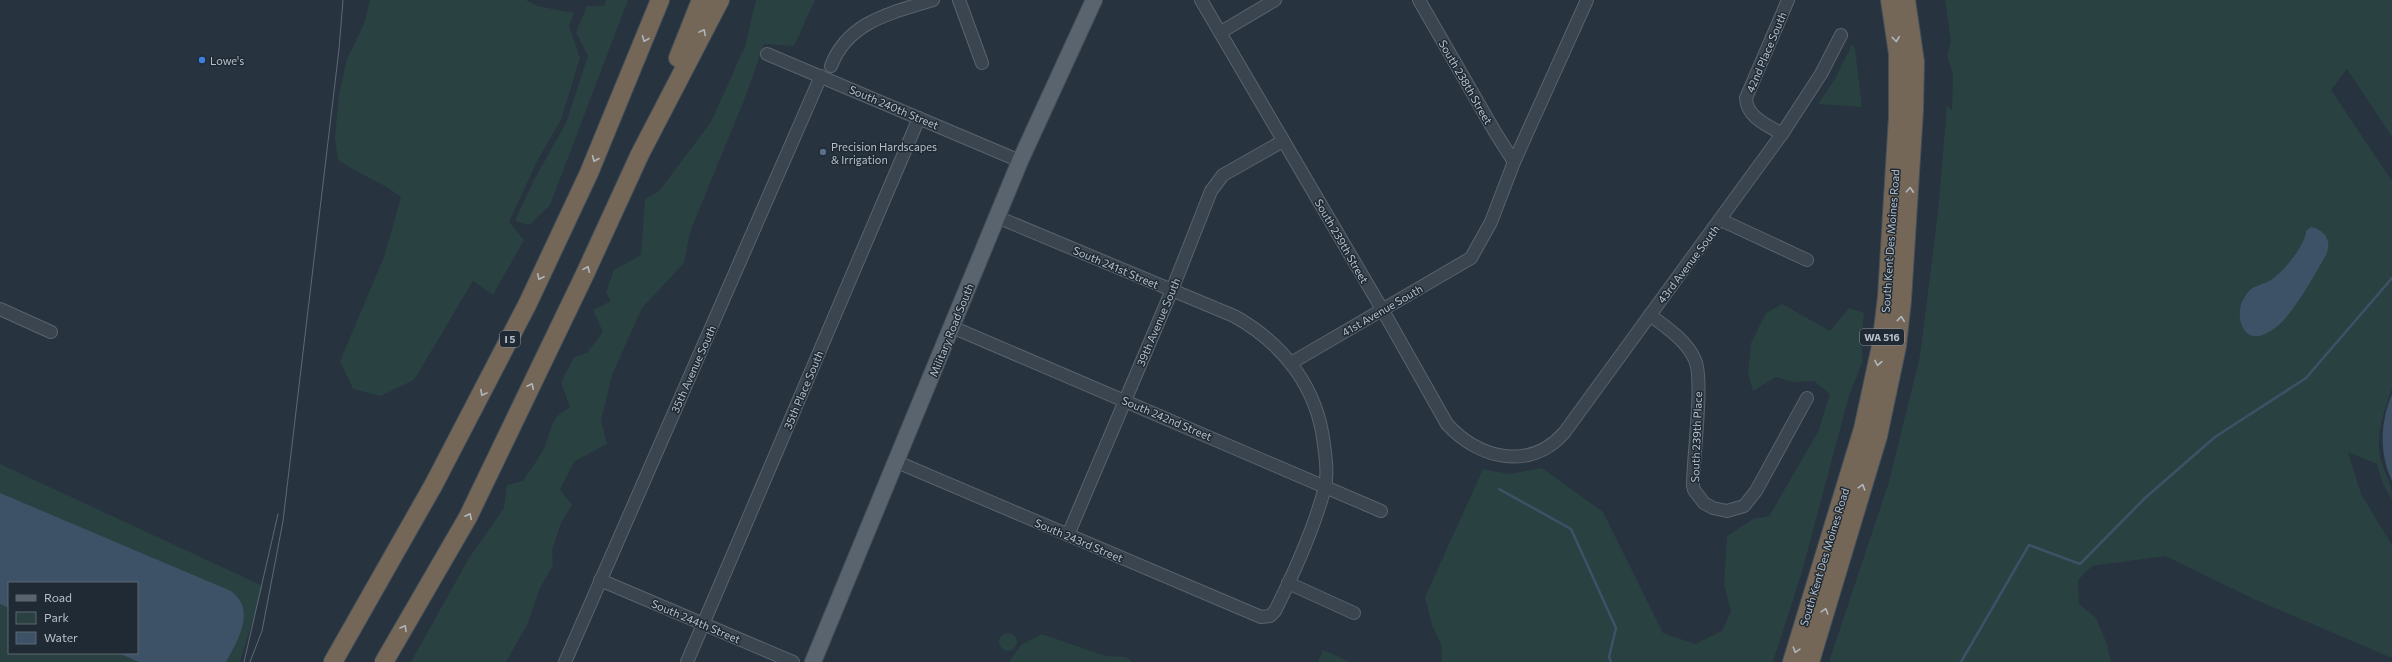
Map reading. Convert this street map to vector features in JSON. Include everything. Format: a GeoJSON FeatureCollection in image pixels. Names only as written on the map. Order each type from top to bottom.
{"type":"FeatureCollection","features":[{"type":"Feature","properties":{"kind":"highway"},"geometry":{"type":"LineString","coordinates":[[640,154],[701,0]]}},
{"type":"Feature","properties":{"kind":"highway"},"geometry":{"type":"LineString","coordinates":[[384,662],[468,517],[582,280],[640,154],[720,0]]}},
{"type":"Feature","properties":{"kind":"highway","name":"South Kent Des Moines Road"},"geometry":{"type":"LineString","coordinates":[[1792,662],[1863,429],[1881,346],[1887,297],[1898,116],[1898,54],[1890,0]]}},
{"type":"Feature","properties":{"kind":"highway","name":"South Kent Des Moines Road"},"geometry":{"type":"LineString","coordinates":[[1810,662],[1878,436],[1898,346],[1904,284],[1914,110],[1915,62],[1906,0]]}},
{"type":"Feature","properties":{"kind":"highway","name":"I 5"},"geometry":{"type":"LineString","coordinates":[[333,662],[437,478],[528,303],[589,172],[660,1]]}},
{"type":"Feature","properties":{"kind":"main road","name":"Military Road South"},"geometry":{"type":"LineString","coordinates":[[813,662],[897,462],[1020,161],[1094,0]]}},
{"type":"Feature","properties":{"kind":"street"},"geometry":{"type":"LineString","coordinates":[[831,66],[840,48],[857,30],[877,19],[933,0]]}},
{"type":"Feature","properties":{"kind":"street"},"geometry":{"type":"LineString","coordinates":[[959,0],[982,63]]}},
{"type":"Feature","properties":{"kind":"street","name":"South 239th Street"},"geometry":{"type":"LineString","coordinates":[[1201,0],[1382,309],[1447,424],[1458,436],[1472,446],[1504,457]]}},
{"type":"Feature","properties":{"kind":"street"},"geometry":{"type":"LineString","coordinates":[[1221,32],[1275,0]]}},
{"type":"Feature","properties":{"kind":"street","name":"South 238th Street"},"geometry":{"type":"LineString","coordinates":[[1419,0],[1495,132],[1514,162]]}},
{"type":"Feature","properties":{"kind":"street","name":"41st Avenue South"},"geometry":{"type":"LineString","coordinates":[[1291,363],[1471,258],[1491,222],[1514,162],[1587,0]]}},
{"type":"Feature","properties":{"kind":"street","name":"42nd Place South"},"geometry":{"type":"LineString","coordinates":[[1782,134],[1751,114],[1746,105],[1746,98],[1788,0]]}},
{"type":"Feature","properties":{"kind":"street","name":"43rd Avenue South"},"geometry":{"type":"LineString","coordinates":[[1504,457],[1525,457],[1556,442],[1721,220],[1782,134],[1821,74],[1841,35]]}},
{"type":"Feature","properties":{"kind":"street","name":"South 240th Street"},"geometry":{"type":"LineString","coordinates":[[767,54],[1020,161]]}},
{"type":"Feature","properties":{"kind":"street","name":"35th Avenue South"},"geometry":{"type":"LineString","coordinates":[[565,662],[821,76]]}},
{"type":"Feature","properties":{"kind":"street","name":"35th Place South"},"geometry":{"type":"LineString","coordinates":[[687,662],[919,118]]}},
{"type":"Feature","properties":{"kind":"street","name":"39th Avenue South"},"geometry":{"type":"LineString","coordinates":[[1068,535],[1216,182],[1233,168],[1283,141]]}},
{"type":"Feature","properties":{"kind":"street","name":"South 241st Street"},"geometry":{"type":"LineString","coordinates":[[997,217],[1245,322],[1269,340],[1291,363]]}},
{"type":"Feature","properties":{"kind":"street"},"geometry":{"type":"LineString","coordinates":[[1721,220],[1808,260]]}},
{"type":"Feature","properties":{"kind":"street"},"geometry":{"type":"LineString","coordinates":[[0,309],[51,332]]}},
{"type":"Feature","properties":{"kind":"street","name":"South 239th Place"},"geometry":{"type":"LineString","coordinates":[[1650,315],[1677,337],[1695,360],[1698,383],[1693,485],[1694,490],[1704,503],[1713,508],[1727,511],[1744,506],[1756,491],[1807,398]]}},
{"type":"Feature","properties":{"kind":"street","name":"South 242nd Street"},"geometry":{"type":"LineString","coordinates":[[952,327],[1381,511]]}},
{"type":"Feature","properties":{"kind":"street"},"geometry":{"type":"LineString","coordinates":[[1291,363],[1303,379],[1318,412],[1326,457],[1325,486],[1308,535],[1288,582],[1354,613]]}},
{"type":"Feature","properties":{"kind":"street","name":"South 243rd Street"},"geometry":{"type":"LineString","coordinates":[[897,462],[1261,617],[1268,617],[1273,614],[1288,582]]}},
{"type":"Feature","properties":{"kind":"street","name":"South 244th Street"},"geometry":{"type":"LineString","coordinates":[[600,580],[792,662]]}},
{"type":"Feature","properties":{"kind":"green space"},"geometry":{"type":"Polygon","coordinates":[[[370,0],[526,0],[537,6],[574,13],[569,26],[580,58],[561,120],[538,159],[509,222],[524,240],[493,295],[473,281],[414,380],[380,396],[353,389],[340,361],[384,257],[401,197],[338,160],[335,138],[339,94],[347,59],[364,24],[370,0]]]}},
{"type":"Feature","properties":{"kind":"green space"},"geometry":{"type":"Polygon","coordinates":[[[606,0],[628,0],[550,205],[529,225],[515,221],[534,180],[566,123],[588,56],[576,32],[587,6],[604,6],[606,0]]]}},
{"type":"Feature","properties":{"kind":"green space"},"geometry":{"type":"Polygon","coordinates":[[[756,0],[815,0],[794,46],[764,44],[745,98],[690,232],[684,263],[642,308],[612,375],[601,421],[607,444],[575,461],[560,489],[572,505],[561,523],[552,550],[553,565],[540,588],[528,623],[506,662],[411,662],[469,558],[504,508],[507,485],[523,481],[545,446],[555,419],[558,415],[570,408],[561,382],[574,357],[587,353],[603,332],[593,310],[611,301],[606,292],[614,270],[641,255],[645,199],[659,191],[711,122],[745,46],[756,0]]]}},
{"type":"Feature","properties":{"kind":"green space"},"geometry":{"type":"Polygon","coordinates":[[[1945,0],[2392,0],[2392,137],[2347,69],[2331,90],[2392,181],[2392,389],[2380,427],[2379,447],[2383,467],[2391,486],[2392,500],[2383,484],[2377,464],[2348,452],[2361,494],[2392,545],[2392,658],[2256,600],[2165,556],[2092,566],[2078,580],[2079,604],[2096,618],[2107,644],[2111,662],[1829,662],[1888,485],[1920,356],[1938,212],[1947,105],[1952,111],[1953,74],[1947,55],[1951,42],[1945,0]]]}},
{"type":"Feature","properties":{"kind":"green space"},"geometry":{"type":"Polygon","coordinates":[[[1852,44],[1855,49],[1862,107],[1818,104],[1835,79],[1852,44]]]}},
{"type":"Feature","properties":{"kind":"green space"},"geometry":{"type":"Polygon","coordinates":[[[1782,304],[1830,331],[1849,308],[1864,313],[1861,343],[1863,360],[1849,396],[1801,575],[1773,662],[1442,662],[1441,644],[1432,625],[1425,597],[1483,469],[1509,474],[1542,468],[1603,512],[1663,633],[1695,644],[1722,631],[1731,611],[1724,585],[1727,536],[1753,519],[1769,516],[1818,432],[1830,394],[1814,381],[1793,382],[1776,377],[1753,391],[1748,374],[1751,343],[1766,313],[1782,304]]]}},
{"type":"Feature","properties":{"kind":"green space"},"geometry":{"type":"Polygon","coordinates":[[[0,464],[263,586],[240,662],[0,662],[0,464]]]}},
{"type":"Feature","properties":{"kind":"green space"},"geometry":{"type":"Polygon","coordinates":[[[1004,633],[1012,633],[1017,638],[1015,649],[1012,651],[1004,651],[999,646],[999,638],[1004,633]]]}},
{"type":"Feature","properties":{"kind":"green space"},"geometry":{"type":"Polygon","coordinates":[[[1042,634],[1105,656],[1126,657],[1132,662],[1009,662],[1021,645],[1042,634]]]}},
{"type":"Feature","properties":{"kind":"green space"},"geometry":{"type":"Polygon","coordinates":[[[1323,650],[1350,662],[1318,662],[1323,650]]]}},
{"type":"Feature","properties":{"kind":"water"},"geometry":{"type":"Polygon","coordinates":[[[2311,227],[2321,231],[2326,237],[2328,241],[2328,250],[2326,255],[2311,282],[2293,309],[2280,324],[2262,335],[2253,336],[2244,329],[2241,324],[2240,311],[2243,300],[2251,289],[2269,281],[2280,273],[2292,259],[2302,244],[2306,231],[2311,227]]]}},
{"type":"Feature","properties":{"kind":"water"},"geometry":{"type":"Polygon","coordinates":[[[2392,394],[2392,481],[2383,449],[2383,427],[2392,394]]]}},
{"type":"Feature","properties":{"kind":"water"},"geometry":{"type":"Polygon","coordinates":[[[0,493],[231,591],[243,607],[244,615],[240,634],[226,662],[139,662],[120,654],[138,654],[138,582],[8,582],[8,608],[0,604],[0,493]]]}},
{"type":"Feature","properties":{"kind":"waterway"},"geometry":{"type":"LineString","coordinates":[[1961,662],[2029,545],[2080,564],[2145,498],[2215,437],[2306,378],[2392,278]]}},
{"type":"Feature","properties":{"kind":"waterway"},"geometry":{"type":"LineString","coordinates":[[1499,489],[1571,529],[1616,628],[1609,657],[1611,662]]}},
{"type":"Feature","properties":{"kind":"tram line"},"geometry":{"type":"LineString","coordinates":[[250,662],[262,631],[283,521],[339,49],[343,0]]}},
{"type":"Feature","properties":{"kind":"tram line"},"geometry":{"type":"LineString","coordinates":[[244,662],[278,514]]}},
{"type":"Feature","properties":{"kind":"place","name":"Lowe's"},"geometry":{"type":"Point","coordinates":[202,60]}},
{"type":"Feature","properties":{"kind":"place","name":"Precision Hardscapes & Irrigation"},"geometry":{"type":"Point","coordinates":[823,152]}}]}
